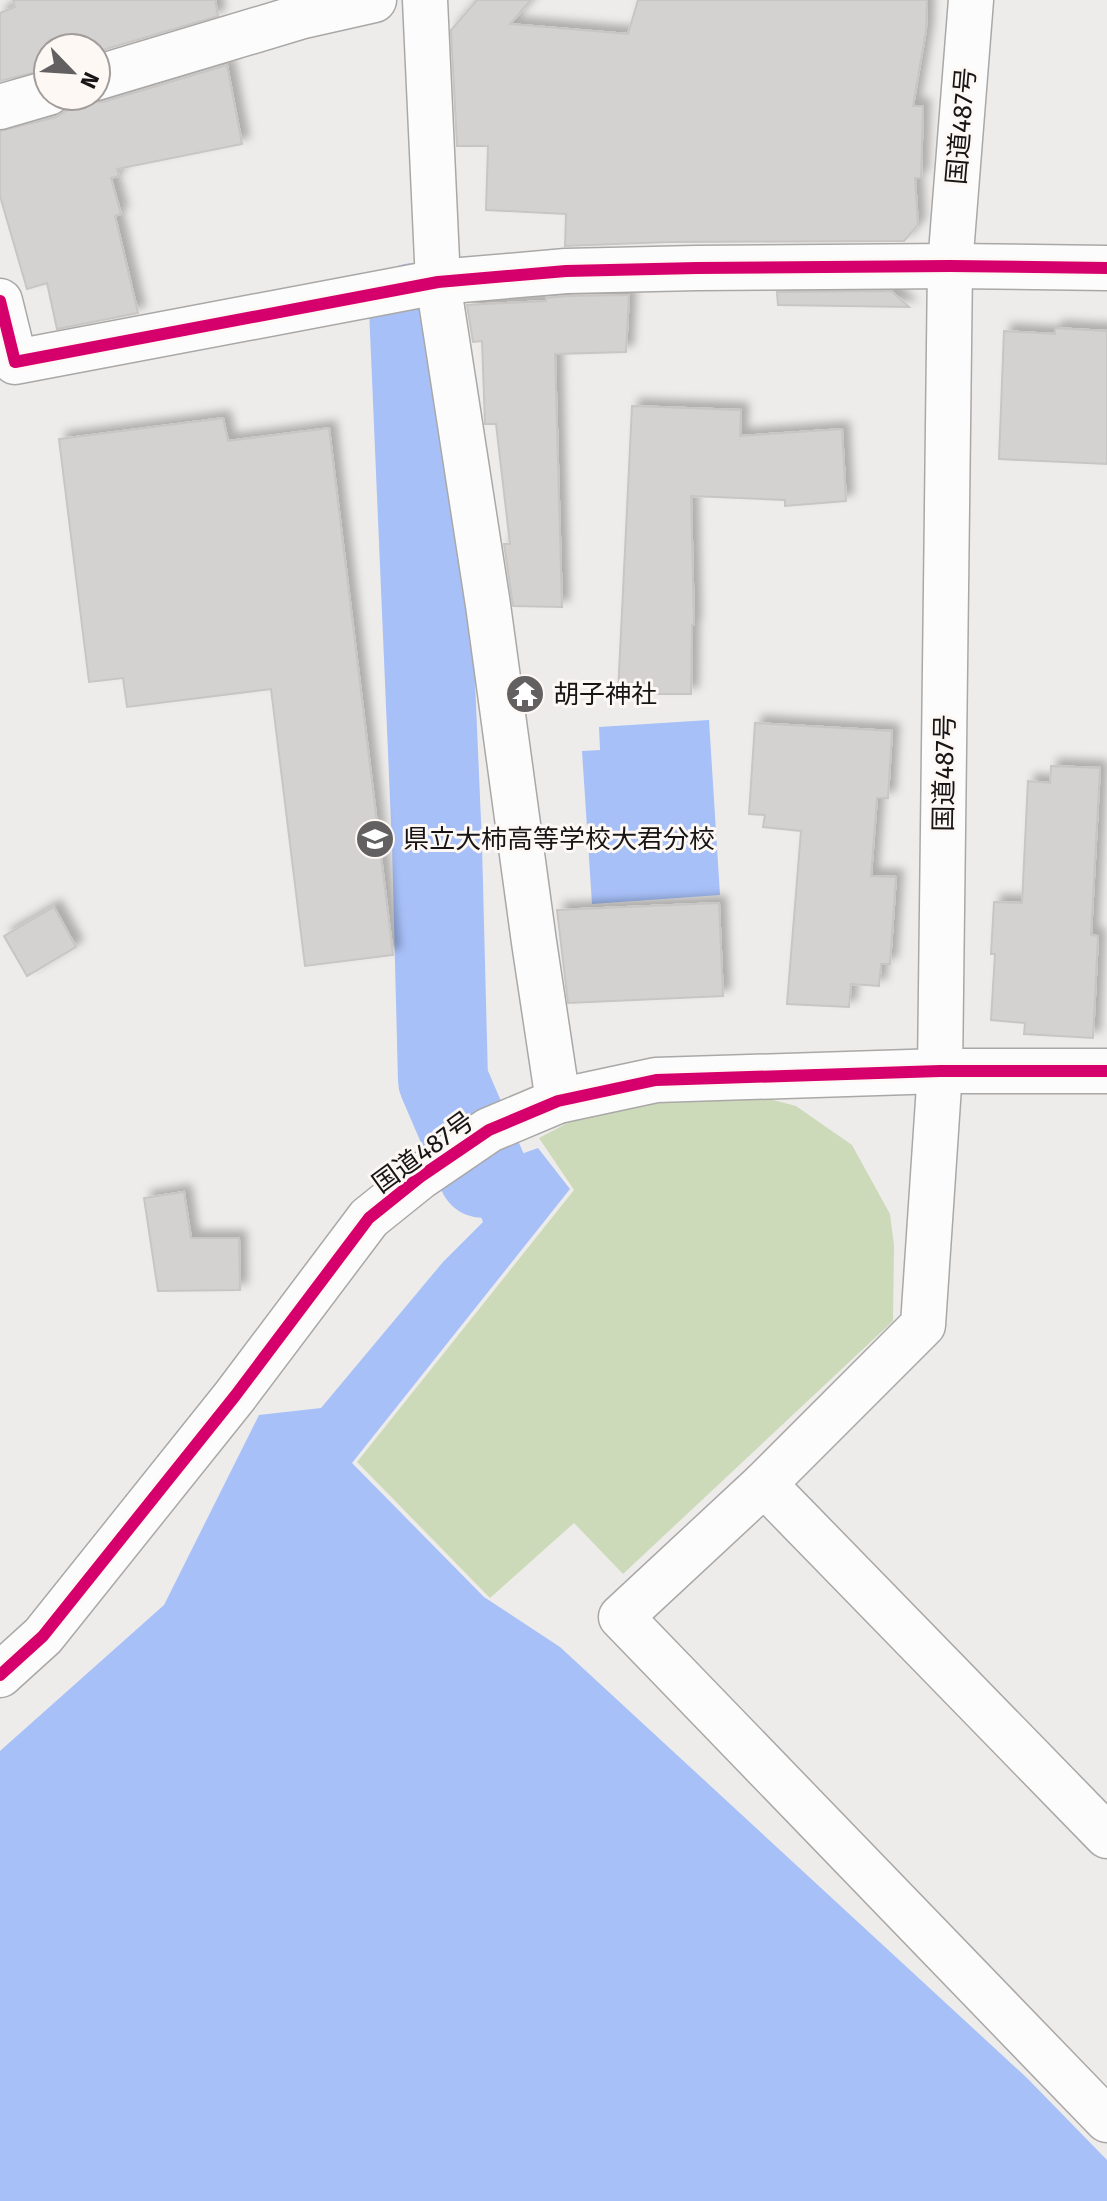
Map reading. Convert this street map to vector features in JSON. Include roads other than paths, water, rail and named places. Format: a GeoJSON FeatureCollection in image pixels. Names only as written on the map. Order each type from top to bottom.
{"type":"FeatureCollection","features":[{"type":"Feature","properties":{"kind":"main road"},"geometry":{"type":"LineString","coordinates":[[112,73],[303,16],[374,0]]}},
{"type":"Feature","properties":{"kind":"main road"},"geometry":{"type":"LineString","coordinates":[[425,0],[438,282],[488,605],[558,1101]]}},
{"type":"Feature","properties":{"kind":"main road","name":"国道487号"},"geometry":{"type":"LineString","coordinates":[[0,1675],[43,1636],[235,1396],[369,1218],[420,1177],[489,1130],[558,1101],[656,1080],[940,1071],[950,266],[971,0]]}},
{"type":"Feature","properties":{"kind":"main road"},"geometry":{"type":"LineString","coordinates":[[0,107],[32,98]]}},
{"type":"Feature","properties":{"kind":"main road"},"geometry":{"type":"LineString","coordinates":[[0,301],[15,362],[438,282],[566,271],[950,266],[1107,268]]}},
{"type":"Feature","properties":{"kind":"main road"},"geometry":{"type":"LineString","coordinates":[[1107,1071],[940,1071],[923,1325],[764,1484],[621,1617],[1107,2120]]}},
{"type":"Feature","properties":{"kind":"main road"},"geometry":{"type":"LineString","coordinates":[[764,1484],[1107,1836]]}},
{"type":"Feature","properties":{"kind":"water"},"geometry":{"type":"Polygon","coordinates":[[[709,720],[720,895],[592,904],[582,751],[600,750],[599,727],[709,720]]]}},
{"type":"Feature","properties":{"kind":"water"},"geometry":{"type":"Polygon","coordinates":[[[538,1148],[570,1189],[352,1463],[484,1597],[560,1647],[1027,2078],[1107,2160],[1107,2201],[0,2201],[0,1751],[164,1605],[259,1415],[321,1408],[443,1262],[483,1222],[468,1183],[502,1161],[538,1148]]]}},
{"type":"Feature","properties":{"kind":"waterway"},"geometry":{"type":"LineString","coordinates":[[414,308],[437,845],[443,1080],[483,1173]]}},
{"type":"Feature","properties":{"kind":"place","name":"胡子神社"},"geometry":{"type":"Point","coordinates":[525,694]}},
{"type":"Feature","properties":{"kind":"place","name":"県立大柿高等学校大君分校"},"geometry":{"type":"Point","coordinates":[375,839]}}]}
